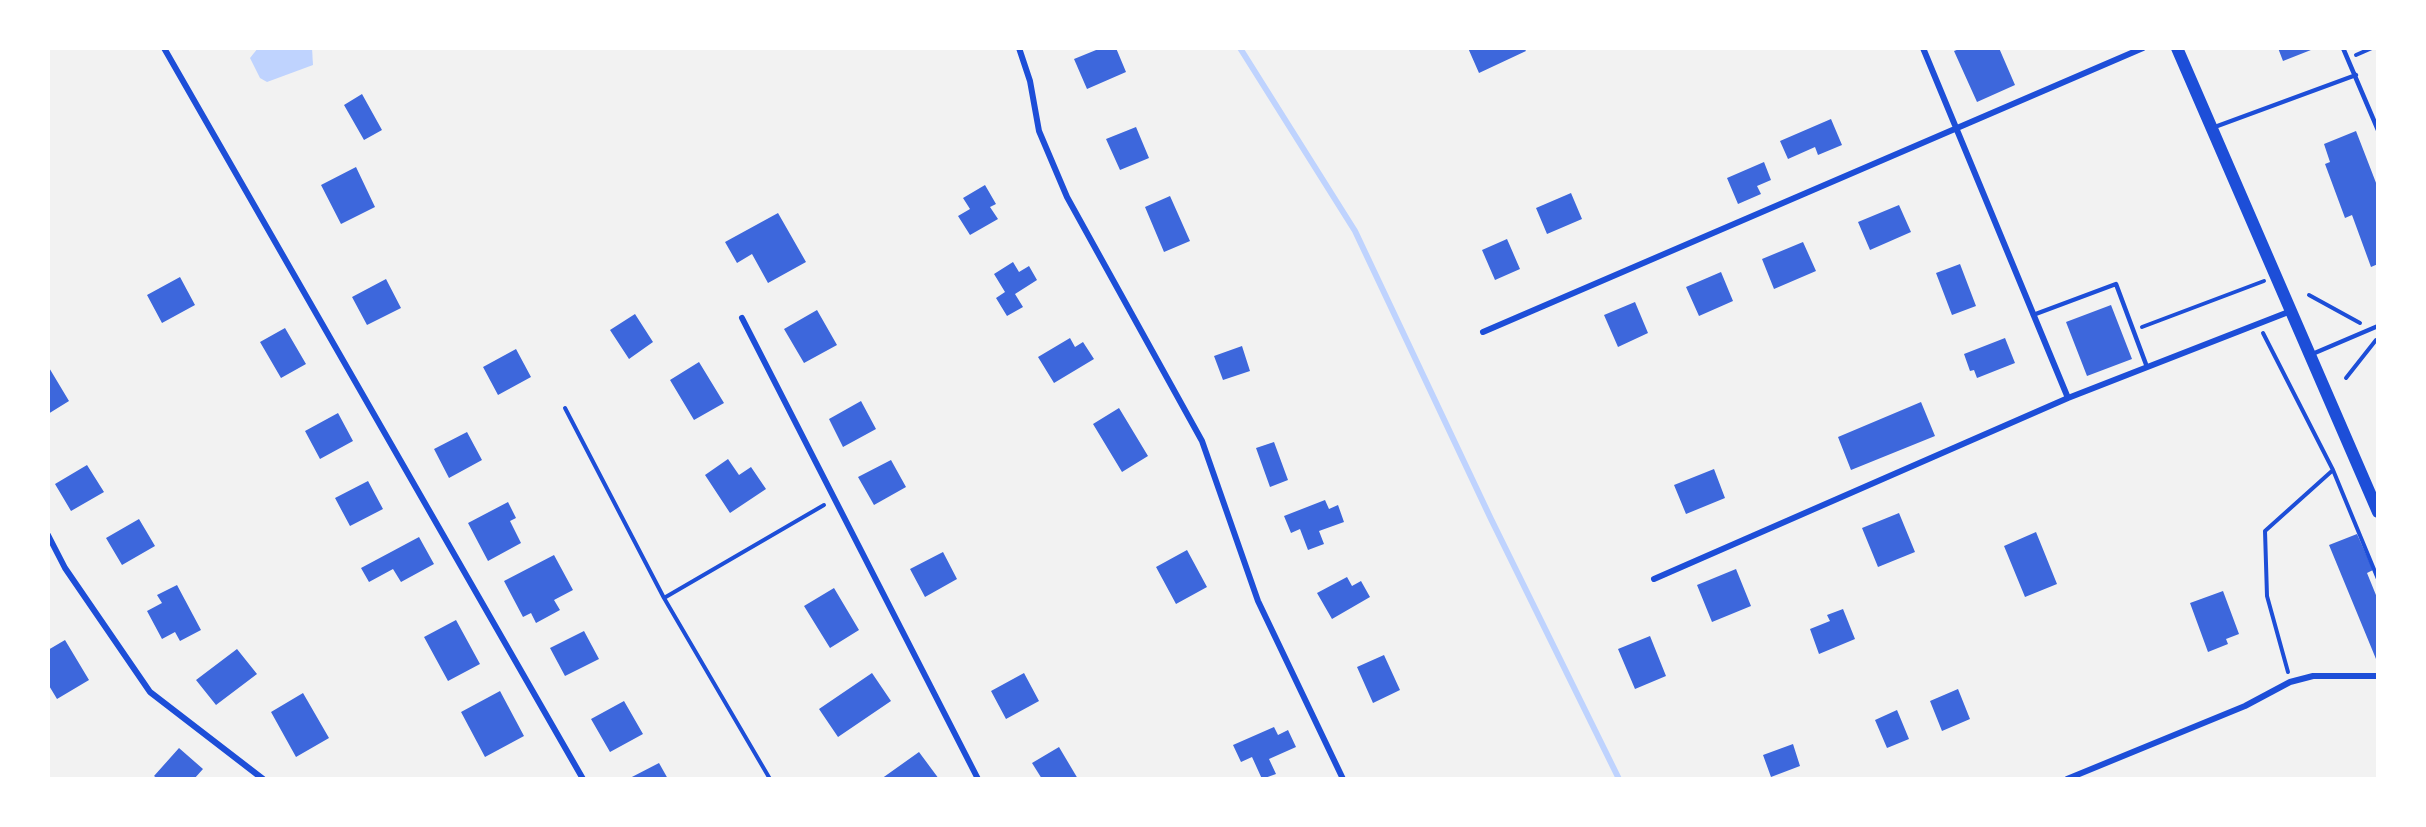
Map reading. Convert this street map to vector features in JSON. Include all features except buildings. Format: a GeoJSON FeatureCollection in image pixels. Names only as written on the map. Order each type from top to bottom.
{"type":"FeatureCollection","features":[{"type":"Feature","properties":{"kind":"main road"},"geometry":{"type":"LineString","coordinates":[[2177,48],[2210,129],[2378,512]]}},
{"type":"Feature","properties":{"kind":"street"},"geometry":{"type":"LineString","coordinates":[[164,48],[583,779]]}},
{"type":"Feature","properties":{"kind":"street"},"geometry":{"type":"LineString","coordinates":[[1019,48],[1030,81],[1039,131],[1067,197],[1202,441],[1258,601],[1343,779]]}},
{"type":"Feature","properties":{"kind":"street"},"geometry":{"type":"LineString","coordinates":[[1923,48],[2068,398]]}},
{"type":"Feature","properties":{"kind":"street"},"geometry":{"type":"LineString","coordinates":[[1483,332],[2143,48]]}},
{"type":"Feature","properties":{"kind":"street"},"geometry":{"type":"LineString","coordinates":[[1654,579],[2068,398],[2291,311]]}},
{"type":"Feature","properties":{"kind":"street"},"geometry":{"type":"LineString","coordinates":[[742,318],[978,779]]}},
{"type":"Feature","properties":{"kind":"street"},"geometry":{"type":"LineString","coordinates":[[48,535],[65,568],[150,692],[262,779]]}},
{"type":"Feature","properties":{"kind":"street"},"geometry":{"type":"LineString","coordinates":[[2067,779],[2245,706],[2290,682],[2313,676],[2378,676]]}},
{"type":"Feature","properties":{"kind":"lane"},"geometry":{"type":"LineString","coordinates":[[2343,48],[2378,130]]}},
{"type":"Feature","properties":{"kind":"lane"},"geometry":{"type":"LineString","coordinates":[[2210,129],[2356,75]]}},
{"type":"Feature","properties":{"kind":"lane"},"geometry":{"type":"LineString","coordinates":[[2033,315],[2116,284],[2147,367]]}},
{"type":"Feature","properties":{"kind":"lane"},"geometry":{"type":"LineString","coordinates":[[2310,355],[2378,326]]}},
{"type":"Feature","properties":{"kind":"path"},"geometry":{"type":"LineString","coordinates":[[2133,330],[2265,280]]}},
{"type":"Feature","properties":{"kind":"path"},"geometry":{"type":"LineString","coordinates":[[2309,295],[2371,329]]}},
{"type":"Feature","properties":{"kind":"path"},"geometry":{"type":"LineString","coordinates":[[2259,325],[2333,470],[2378,579]]}},
{"type":"Feature","properties":{"kind":"path"},"geometry":{"type":"LineString","coordinates":[[2346,378],[2378,337]]}},
{"type":"Feature","properties":{"kind":"path"},"geometry":{"type":"LineString","coordinates":[[565,408],[664,598],[770,779]]}},
{"type":"Feature","properties":{"kind":"path"},"geometry":{"type":"LineString","coordinates":[[2290,682],[2267,596],[2265,531],[2333,470]]}},
{"type":"Feature","properties":{"kind":"path"},"geometry":{"type":"LineString","coordinates":[[664,598],[835,498]]}},
{"type":"Feature","properties":{"kind":"water"},"geometry":{"type":"Polygon","coordinates":[[[258,48],[312,48],[313,65],[267,82],[260,78],[250,58],[258,48]]]}},
{"type":"Feature","properties":{"kind":"waterway"},"geometry":{"type":"LineString","coordinates":[[1240,48],[1355,231],[1491,519],[1619,779]]}}]}
